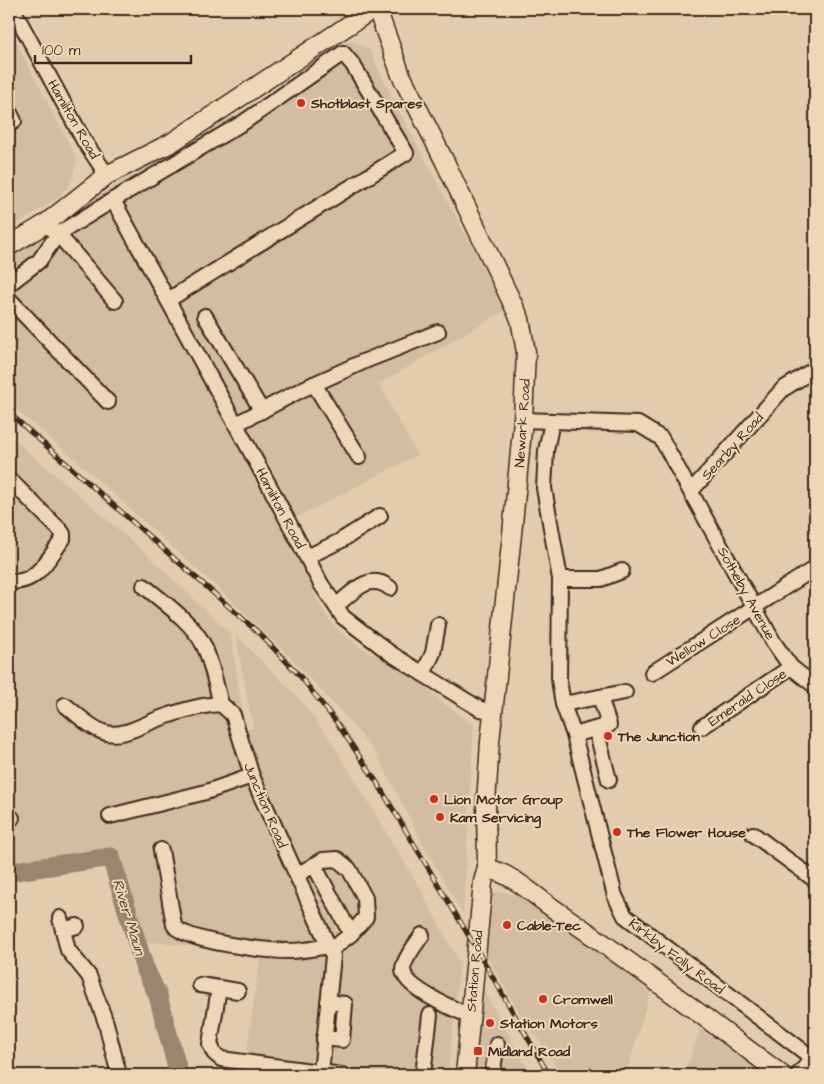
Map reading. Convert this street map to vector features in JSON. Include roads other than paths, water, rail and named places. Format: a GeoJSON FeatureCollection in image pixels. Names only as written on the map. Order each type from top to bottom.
{"type":"FeatureCollection","features":[{"type":"Feature","properties":{"kind":"main road"},"geometry":{"type":"LineString","coordinates":[[9,246],[51,229],[107,175],[171,143],[375,9]]}},
{"type":"Feature","properties":{"kind":"main road","name":"Newark Road"},"geometry":{"type":"LineString","coordinates":[[375,9],[401,75],[520,319],[526,352],[523,420],[490,742],[486,803],[487,868]]}},
{"type":"Feature","properties":{"kind":"main road"},"geometry":{"type":"LineString","coordinates":[[487,868],[509,876],[782,1075]]}},
{"type":"Feature","properties":{"kind":"main road","name":"Station Road"},"geometry":{"type":"LineString","coordinates":[[465,1075],[483,882],[487,868]]}},
{"type":"Feature","properties":{"kind":"street","name":"Hamilton Road"},"geometry":{"type":"LineString","coordinates":[[12,10],[84,141],[107,175]]}},
{"type":"Feature","properties":{"kind":"street"},"geometry":{"type":"LineString","coordinates":[[9,284],[39,261],[51,229],[114,200],[244,122],[343,53],[353,65],[406,153],[168,300]]}},
{"type":"Feature","properties":{"kind":"street"},"geometry":{"type":"LineString","coordinates":[[9,112],[14,121],[9,124]]}},
{"type":"Feature","properties":{"kind":"street","name":"Hamilton Road"},"geometry":{"type":"LineString","coordinates":[[114,200],[306,557],[343,617],[390,653],[423,674],[480,709],[494,711]]}},
{"type":"Feature","properties":{"kind":"street"},"geometry":{"type":"LineString","coordinates":[[51,229],[115,301]]}},
{"type":"Feature","properties":{"kind":"street"},"geometry":{"type":"LineString","coordinates":[[9,299],[108,402]]}},
{"type":"Feature","properties":{"kind":"street"},"geometry":{"type":"LineString","coordinates":[[205,316],[262,410]]}},
{"type":"Feature","properties":{"kind":"street"},"geometry":{"type":"LineString","coordinates":[[236,424],[314,384],[438,332]]}},
{"type":"Feature","properties":{"kind":"street","name":"Searby Road"},"geometry":{"type":"LineString","coordinates":[[523,420],[638,424],[661,438],[691,491],[783,389],[815,369]]}},
{"type":"Feature","properties":{"kind":"street"},"geometry":{"type":"LineString","coordinates":[[314,384],[359,456]]}},
{"type":"Feature","properties":{"kind":"street","name":"Newark Road"},"geometry":{"type":"LineString","coordinates":[[552,421],[546,451],[544,488],[560,579],[559,680],[563,704],[574,735],[587,784]]}},
{"type":"Feature","properties":{"kind":"street"},"geometry":{"type":"LineString","coordinates":[[9,479],[63,534],[63,539],[35,576],[20,582],[9,581]]}},
{"type":"Feature","properties":{"kind":"street","name":"Sotheby Avenue"},"geometry":{"type":"LineString","coordinates":[[691,491],[774,643],[792,667],[815,686]]}},
{"type":"Feature","properties":{"kind":"street"},"geometry":{"type":"LineString","coordinates":[[306,557],[340,542],[380,516]]}},
{"type":"Feature","properties":{"kind":"street","name":"Wellow Close"},"geometry":{"type":"LineString","coordinates":[[652,673],[815,568]]}},
{"type":"Feature","properties":{"kind":"street"},"geometry":{"type":"LineString","coordinates":[[560,579],[601,579],[622,571]]}},
{"type":"Feature","properties":{"kind":"street"},"geometry":{"type":"LineString","coordinates":[[336,606],[370,581],[384,583],[390,588]]}},
{"type":"Feature","properties":{"kind":"street"},"geometry":{"type":"LineString","coordinates":[[65,705],[97,729],[104,733],[113,734],[122,733],[203,705],[221,704],[202,641],[184,621],[144,586]]}},
{"type":"Feature","properties":{"kind":"street"},"geometry":{"type":"LineString","coordinates":[[423,674],[433,653],[438,625]]}},
{"type":"Feature","properties":{"kind":"street","name":"Emerald Close"},"geometry":{"type":"LineString","coordinates":[[702,727],[792,667]]}},
{"type":"Feature","properties":{"kind":"street"},"geometry":{"type":"LineString","coordinates":[[563,704],[625,692]]}},
{"type":"Feature","properties":{"kind":"street"},"geometry":{"type":"LineString","coordinates":[[574,735],[609,725],[600,697]]}},
{"type":"Feature","properties":{"kind":"street","name":"Junction Road"},"geometry":{"type":"LineString","coordinates":[[221,704],[233,716],[252,776],[333,956],[321,1073]]}},
{"type":"Feature","properties":{"kind":"street"},"geometry":{"type":"LineString","coordinates":[[596,729],[609,780]]}},
{"type":"Feature","properties":{"kind":"street"},"geometry":{"type":"LineString","coordinates":[[110,816],[206,792],[252,776]]}},
{"type":"Feature","properties":{"kind":"street","name":"Kirkby Folly Road"},"geometry":{"type":"LineString","coordinates":[[587,784],[615,896],[626,916],[814,1058]]}},
{"type":"Feature","properties":{"kind":"street"},"geometry":{"type":"LineString","coordinates":[[753,834],[815,880]]}},
{"type":"Feature","properties":{"kind":"street"},"geometry":{"type":"LineString","coordinates":[[161,850],[174,925],[180,932],[204,940],[290,951],[330,948],[351,934],[366,916],[365,898],[349,869],[337,859],[323,860],[297,875]]}},
{"type":"Feature","properties":{"kind":"street"},"geometry":{"type":"LineString","coordinates":[[314,865],[351,934]]}},
{"type":"Feature","properties":{"kind":"street"},"geometry":{"type":"LineString","coordinates":[[77,926],[61,924],[68,950],[89,976],[106,1023],[119,1075]]}},
{"type":"Feature","properties":{"kind":"street"},"geometry":{"type":"LineString","coordinates":[[422,935],[405,962],[403,970],[407,979],[431,999],[470,1016]]}},
{"type":"Feature","properties":{"kind":"street"},"geometry":{"type":"LineString","coordinates":[[200,985],[238,991]]}},
{"type":"Feature","properties":{"kind":"street"},"geometry":{"type":"LineString","coordinates":[[219,988],[210,1044],[214,1053],[221,1060],[230,1061],[249,1069],[342,1075]]}},
{"type":"Feature","properties":{"kind":"street"},"geometry":{"type":"LineString","coordinates":[[424,1075],[430,1015]]}},
{"type":"Feature","properties":{"kind":"street"},"geometry":{"type":"LineString","coordinates":[[492,1075],[497,1044]]}},
{"type":"Feature","properties":{"kind":"street"},"geometry":{"type":"LineString","coordinates":[[798,1075],[814,1058]]}},
{"type":"Feature","properties":{"kind":"waterway","name":"River Maun"},"geometry":{"type":"LineString","coordinates":[[9,872],[111,857],[144,966],[158,996],[179,1075]]}},
{"type":"Feature","properties":{"kind":"railway"},"geometry":{"type":"LineString","coordinates":[[9,413],[260,634],[300,676],[337,723],[378,784],[549,1075]]}},
{"type":"Feature","properties":{"kind":"place","name":"Shotblast Spares"},"geometry":{"type":"Point","coordinates":[301,103]}},
{"type":"Feature","properties":{"kind":"place","name":"The Junction"},"geometry":{"type":"Point","coordinates":[608,736]}},
{"type":"Feature","properties":{"kind":"place","name":"Lion Motor Group"},"geometry":{"type":"Point","coordinates":[434,799]}},
{"type":"Feature","properties":{"kind":"place","name":"Kam Servicing"},"geometry":{"type":"Point","coordinates":[440,817]}},
{"type":"Feature","properties":{"kind":"place","name":"The Flower House"},"geometry":{"type":"Point","coordinates":[617,832]}},
{"type":"Feature","properties":{"kind":"place","name":"Cable-Tec"},"geometry":{"type":"Point","coordinates":[507,925]}},
{"type":"Feature","properties":{"kind":"place","name":"Cromwell"},"geometry":{"type":"Point","coordinates":[543,999]}},
{"type":"Feature","properties":{"kind":"place","name":"Station Motors"},"geometry":{"type":"Point","coordinates":[490,1023]}},
{"type":"Feature","properties":{"kind":"place","name":"Midland Road"},"geometry":{"type":"Point","coordinates":[478,1051]}}]}
